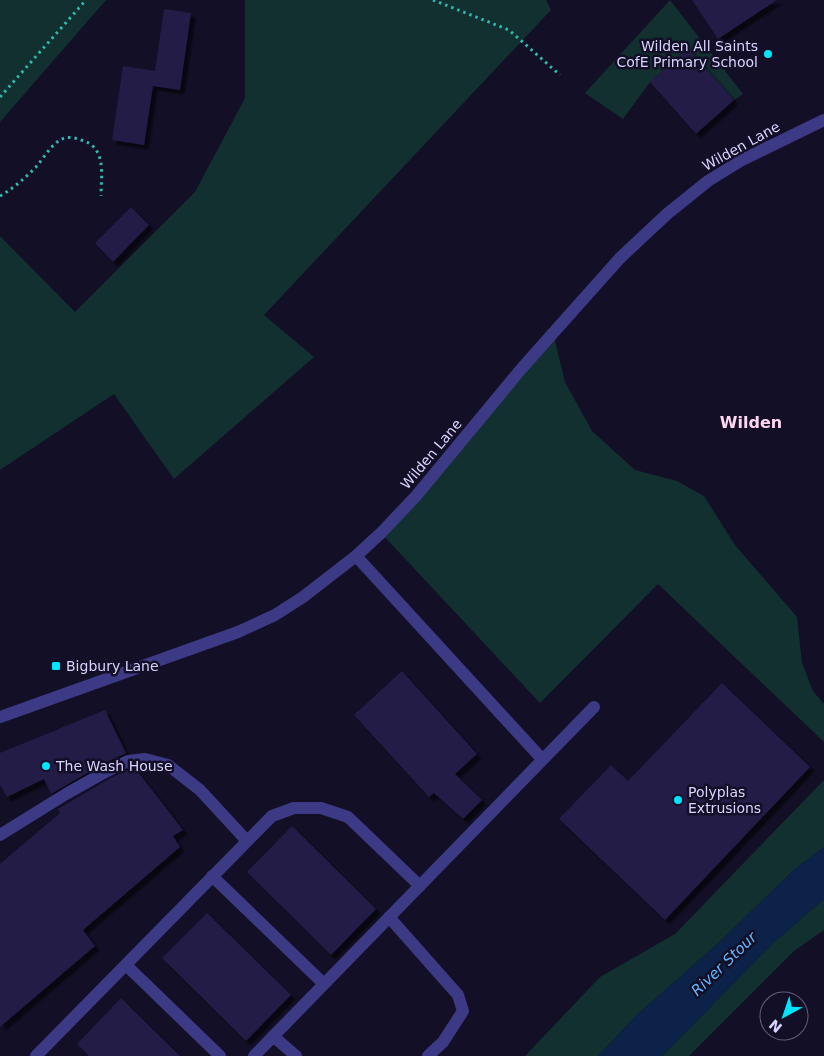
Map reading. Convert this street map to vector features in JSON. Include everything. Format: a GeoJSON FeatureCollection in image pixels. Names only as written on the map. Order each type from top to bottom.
{"type":"FeatureCollection","features":[{"type":"Feature","properties":{"kind":"street","name":"Wilden Lane"},"geometry":{"type":"LineString","coordinates":[[0,717],[238,632],[275,614],[303,597],[356,556],[381,533],[416,496],[522,368],[620,258],[667,214],[708,181],[742,160],[824,120]]}},
{"type":"Feature","properties":{"kind":"street"},"geometry":{"type":"LineString","coordinates":[[356,556],[542,759]]}},
{"type":"Feature","properties":{"kind":"street"},"geometry":{"type":"LineString","coordinates":[[254,1056],[594,707]]}},
{"type":"Feature","properties":{"kind":"street"},"geometry":{"type":"LineString","coordinates":[[0,836],[66,794],[105,772],[128,761],[145,759],[168,765],[200,790],[247,841]]}},
{"type":"Feature","properties":{"kind":"street"},"geometry":{"type":"LineString","coordinates":[[43,1054],[126,964],[272,816],[294,808],[321,808],[348,817],[420,886]]}},
{"type":"Feature","properties":{"kind":"street"},"geometry":{"type":"LineString","coordinates":[[212,876],[324,984]]}},
{"type":"Feature","properties":{"kind":"street"},"geometry":{"type":"LineString","coordinates":[[389,917],[458,995],[463,1011],[443,1042],[428,1056]]}},
{"type":"Feature","properties":{"kind":"street"},"geometry":{"type":"LineString","coordinates":[[126,964],[220,1056]]}},
{"type":"Feature","properties":{"kind":"street"},"geometry":{"type":"LineString","coordinates":[[273,1036],[296,1056]]}},
{"type":"Feature","properties":{"kind":"path"},"geometry":{"type":"LineString","coordinates":[[0,98],[86,0]]}},
{"type":"Feature","properties":{"kind":"path"},"geometry":{"type":"LineString","coordinates":[[433,0],[509,30],[560,74]]}},
{"type":"Feature","properties":{"kind":"path"},"geometry":{"type":"LineString","coordinates":[[0,196],[12,189],[54,145],[64,138],[74,138],[91,142],[96,149],[100,158],[101,196]]}},
{"type":"Feature","properties":{"kind":"green space"},"geometry":{"type":"Polygon","coordinates":[[[0,0],[106,0],[0,122],[0,0]]]}},
{"type":"Feature","properties":{"kind":"green space"},"geometry":{"type":"Polygon","coordinates":[[[245,0],[546,0],[551,10],[264,315],[314,357],[174,479],[114,394],[0,470],[0,236],[75,312],[195,192],[245,98],[245,0]]]}},
{"type":"Feature","properties":{"kind":"green space"},"geometry":{"type":"Polygon","coordinates":[[[670,0],[743,94],[734,100],[688,48],[650,82],[623,119],[585,93],[670,0]]]}},
{"type":"Feature","properties":{"kind":"green space"},"geometry":{"type":"Polygon","coordinates":[[[553,333],[565,382],[592,431],[635,470],[677,481],[704,496],[735,545],[797,617],[802,663],[813,691],[824,704],[824,742],[658,584],[540,703],[381,533],[553,333]]]}},
{"type":"Feature","properties":{"kind":"green space"},"geometry":{"type":"Polygon","coordinates":[[[824,780],[824,847],[794,870],[714,947],[639,1013],[598,1056],[525,1056],[600,977],[675,934],[824,780]]]}},
{"type":"Feature","properties":{"kind":"green space"},"geometry":{"type":"Polygon","coordinates":[[[824,899],[824,930],[794,951],[689,1056],[662,1056],[774,942],[824,899]]]}},
{"type":"Feature","properties":{"kind":"water","name":"River Stour"},"geometry":{"type":"Polygon","coordinates":[[[824,847],[824,899],[774,942],[662,1056],[598,1056],[639,1013],[714,947],[794,870],[824,847]]]}},
{"type":"Feature","properties":{"kind":"building"},"geometry":{"type":"Polygon","coordinates":[[[692,0],[777,0],[718,39],[692,0]]]}},
{"type":"Feature","properties":{"kind":"building"},"geometry":{"type":"Polygon","coordinates":[[[164,9],[191,13],[180,90],[153,86],[144,145],[112,140],[123,66],[155,71],[164,9]]]}},
{"type":"Feature","properties":{"kind":"building"},"geometry":{"type":"Polygon","coordinates":[[[688,48],[734,100],[696,134],[650,82],[688,48]]]}},
{"type":"Feature","properties":{"kind":"building"},"geometry":{"type":"Polygon","coordinates":[[[131,207],[149,225],[113,262],[95,243],[131,207]]]}},
{"type":"Feature","properties":{"kind":"building"},"geometry":{"type":"Polygon","coordinates":[[[402,671],[477,754],[455,774],[482,800],[463,819],[434,793],[429,797],[354,715],[402,671]]]}},
{"type":"Feature","properties":{"kind":"building","name":"Polyplas Extrusions"},"geometry":{"type":"Polygon","coordinates":[[[722,683],[810,767],[665,920],[559,819],[611,765],[628,781],[722,683]]]}},
{"type":"Feature","properties":{"kind":"building","name":"The Wash House"},"geometry":{"type":"Polygon","coordinates":[[[105,710],[126,753],[51,794],[44,779],[7,797],[0,785],[0,753],[105,710]]]}},
{"type":"Feature","properties":{"kind":"building"},"geometry":{"type":"Polygon","coordinates":[[[135,768],[183,830],[173,836],[180,847],[83,930],[95,946],[0,1027],[0,864],[60,813],[58,809],[109,779],[135,768]]]}},
{"type":"Feature","properties":{"kind":"building"},"geometry":{"type":"Polygon","coordinates":[[[292,826],[376,909],[331,955],[247,872],[292,826]]]}},
{"type":"Feature","properties":{"kind":"building"},"geometry":{"type":"Polygon","coordinates":[[[207,913],[291,995],[246,1041],[162,958],[207,913]]]}},
{"type":"Feature","properties":{"kind":"building"},"geometry":{"type":"Polygon","coordinates":[[[121,998],[180,1056],[89,1056],[77,1044],[121,998]]]}},
{"type":"Feature","properties":{"kind":"place","name":"Wilden All Saints CofE Primary School"},"geometry":{"type":"Point","coordinates":[768,54]}},
{"type":"Feature","properties":{"kind":"place","name":"Bigbury Lane"},"geometry":{"type":"Point","coordinates":[56,666]}},
{"type":"Feature","properties":{"kind":"place","name":"The Wash House"},"geometry":{"type":"Point","coordinates":[46,766]}},
{"type":"Feature","properties":{"kind":"place","name":"Polyplas Extrusions"},"geometry":{"type":"Point","coordinates":[678,800]}},
{"type":"Feature","properties":{"kind":"district","name":"Wilden"},"geometry":{"type":"Point","coordinates":[751,422]}}]}
